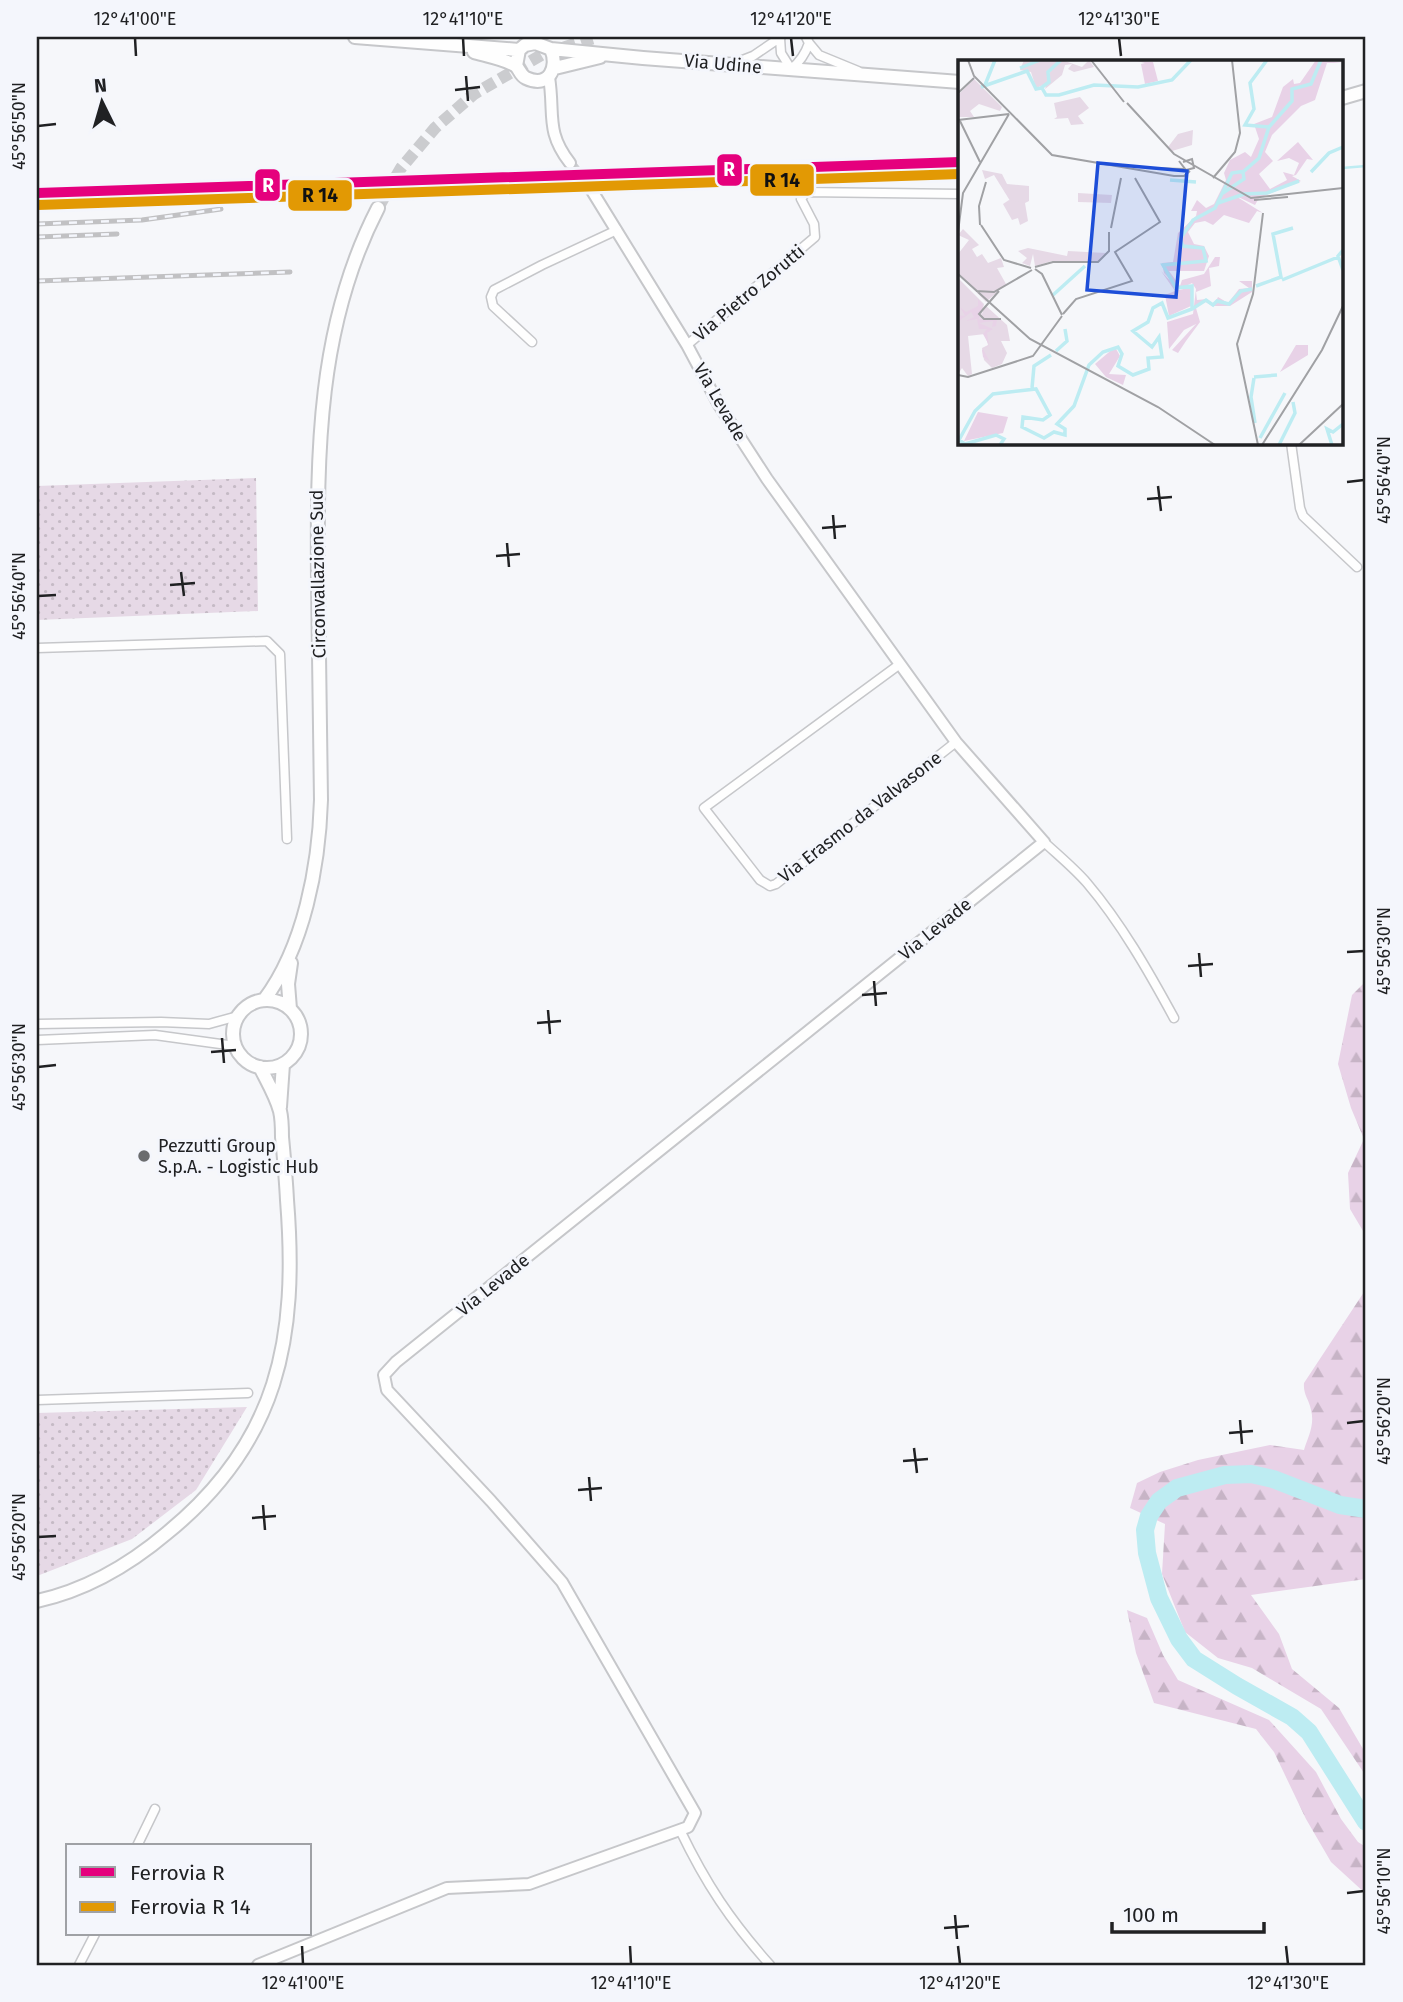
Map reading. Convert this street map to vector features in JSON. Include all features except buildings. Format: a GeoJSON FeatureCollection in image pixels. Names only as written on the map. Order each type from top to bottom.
{"type":"FeatureCollection","features":[{"type":"Feature","properties":{"kind":"main road"},"geometry":{"type":"LineString","coordinates":[[355,37],[519,50],[535,43],[551,49],[555,58],[547,76]]}},
{"type":"Feature","properties":{"kind":"main road"},"geometry":{"type":"LineString","coordinates":[[457,46],[516,66],[525,78],[547,76],[611,54]]}},
{"type":"Feature","properties":{"kind":"main road","name":"Via Udine"},"geometry":{"type":"LineString","coordinates":[[551,49],[958,82]]}},
{"type":"Feature","properties":{"kind":"main road"},"geometry":{"type":"LineString","coordinates":[[516,66],[519,50]]}},
{"type":"Feature","properties":{"kind":"main road"},"geometry":{"type":"LineString","coordinates":[[1344,97],[1366,91]]}},
{"type":"Feature","properties":{"kind":"main road","name":"Circonvallazione Sud"},"geometry":{"type":"LineString","coordinates":[[294,945],[314,869],[320,825],[317,482],[323,388],[342,295],[377,208]]}},
{"type":"Feature","properties":{"kind":"main road"},"geometry":{"type":"LineString","coordinates":[[264,1000],[282,973],[294,945]]}},
{"type":"Feature","properties":{"kind":"main road"},"geometry":{"type":"LineString","coordinates":[[290,1009],[288,984],[294,945]]}},
{"type":"Feature","properties":{"kind":"main road"},"geometry":{"type":"LineString","coordinates":[[264,1000],[282,1004],[290,1009],[300,1024],[300,1042],[291,1058],[283,1064],[268,1068],[245,1060],[235,1046],[233,1031],[238,1016],[249,1005],[264,1000]]}},
{"type":"Feature","properties":{"kind":"main road"},"geometry":{"type":"LineString","coordinates":[[37,1601],[57,1597],[97,1581],[136,1559],[202,1501],[231,1467],[254,1430],[270,1396],[286,1331],[291,1292],[291,1253],[280,1111],[283,1064]]}},
{"type":"Feature","properties":{"kind":"main road"},"geometry":{"type":"LineString","coordinates":[[260,1067],[280,1111]]}},
{"type":"Feature","properties":{"kind":"street"},"geometry":{"type":"LineString","coordinates":[[730,65],[753,56],[780,37]]}},
{"type":"Feature","properties":{"kind":"street"},"geometry":{"type":"LineString","coordinates":[[780,37],[781,54],[791,69],[802,59],[807,40]]}},
{"type":"Feature","properties":{"kind":"street"},"geometry":{"type":"LineString","coordinates":[[807,40],[819,55],[870,75]]}},
{"type":"Feature","properties":{"kind":"street"},"geometry":{"type":"LineString","coordinates":[[547,76],[553,100],[550,113],[552,128],[558,145],[570,163]]}},
{"type":"Feature","properties":{"kind":"street","name":"Via Levade"},"geometry":{"type":"LineString","coordinates":[[589,186],[687,345],[719,405],[767,479],[956,742],[1044,842],[1086,881],[1131,945],[1174,1018]]}},
{"type":"Feature","properties":{"kind":"street","name":"Via Pietro Zorutti"},"geometry":{"type":"LineString","coordinates":[[687,345],[815,237],[814,224],[801,199],[806,192],[958,194]]}},
{"type":"Feature","properties":{"kind":"street"},"geometry":{"type":"LineString","coordinates":[[532,342],[493,306],[491,298],[494,290],[617,230]]}},
{"type":"Feature","properties":{"kind":"street"},"geometry":{"type":"LineString","coordinates":[[1291,444],[1303,516],[1357,567]]}},
{"type":"Feature","properties":{"kind":"street"},"geometry":{"type":"LineString","coordinates":[[37,648],[267,641],[280,654],[287,839]]}},
{"type":"Feature","properties":{"kind":"street","name":"Via Erasmo da Valvasone"},"geometry":{"type":"LineString","coordinates":[[900,664],[704,808],[760,880],[770,886],[956,742]]}},
{"type":"Feature","properties":{"kind":"street","name":"Via Levade"},"geometry":{"type":"LineString","coordinates":[[680,1830],[688,1827],[695,1813],[562,1582],[491,1500],[387,1390],[384,1375],[396,1362],[1044,842]]}},
{"type":"Feature","properties":{"kind":"street"},"geometry":{"type":"LineString","coordinates":[[37,1024],[209,1024],[238,1016]]}},
{"type":"Feature","properties":{"kind":"street"},"geometry":{"type":"LineString","coordinates":[[37,1040],[155,1035],[235,1046]]}},
{"type":"Feature","properties":{"kind":"street"},"geometry":{"type":"LineString","coordinates":[[37,1400],[248,1393]]}},
{"type":"Feature","properties":{"kind":"street"},"geometry":{"type":"LineString","coordinates":[[138,1844],[155,1809]]}},
{"type":"Feature","properties":{"kind":"street"},"geometry":{"type":"LineString","coordinates":[[258,1965],[283,1960],[447,1888],[529,1884],[680,1830],[701,1873],[725,1911],[770,1965]]}},
{"type":"Feature","properties":{"kind":"street"},"geometry":{"type":"LineString","coordinates":[[79,1965],[94,1936]]}},
{"type":"Feature","properties":{"kind":"shaded area"},"geometry":{"type":"Polygon","coordinates":[[[256,478],[258,611],[37,620],[37,486],[256,478]]]}},
{"type":"Feature","properties":{"kind":"shaded area"},"geometry":{"type":"Polygon","coordinates":[[[247,1407],[196,1490],[132,1539],[37,1576],[37,1413],[247,1407]]]}},
{"type":"Feature","properties":{"kind":"green space"},"geometry":{"type":"Polygon","coordinates":[[[1366,981],[1366,1236],[1350,1209],[1348,1173],[1364,1139],[1351,1108],[1338,1064],[1352,995],[1366,981]]]}},
{"type":"Feature","properties":{"kind":"green space"},"geometry":{"type":"Polygon","coordinates":[[[1366,1289],[1366,1579],[1251,1595],[1279,1634],[1292,1669],[1339,1708],[1366,1754],[1366,1776],[1321,1709],[1252,1668],[1218,1658],[1185,1632],[1162,1574],[1165,1524],[1130,1508],[1137,1483],[1160,1472],[1198,1460],[1270,1445],[1304,1450],[1312,1415],[1304,1383],[1366,1289]]]}},
{"type":"Feature","properties":{"kind":"green space"},"geometry":{"type":"Polygon","coordinates":[[[1127,1610],[1147,1618],[1163,1655],[1178,1680],[1269,1720],[1316,1772],[1341,1819],[1358,1842],[1366,1847],[1366,1894],[1331,1862],[1306,1819],[1274,1752],[1256,1729],[1154,1703],[1136,1653],[1127,1610]]]}},
{"type":"Feature","properties":{"kind":"waterway"},"geometry":{"type":"LineString","coordinates":[[1344,168],[1366,166]]}},
{"type":"Feature","properties":{"kind":"waterway"},"geometry":{"type":"LineString","coordinates":[[925,179],[958,177]]}},
{"type":"Feature","properties":{"kind":"waterway"},"geometry":{"type":"LineString","coordinates":[[672,185],[862,181]]}},
{"type":"Feature","properties":{"kind":"waterway"},"geometry":{"type":"LineString","coordinates":[[1366,1509],[1340,1505],[1273,1479],[1251,1474],[1225,1475],[1177,1488],[1159,1501],[1149,1516],[1145,1530],[1147,1553],[1159,1598],[1179,1639],[1194,1659],[1292,1717],[1309,1732],[1366,1822]]}},
{"type":"Feature","properties":{"kind":"tunnel"},"geometry":{"type":"LineString","coordinates":[[378,208],[401,168],[435,128],[474,94],[543,54],[597,37]]}},
{"type":"Feature","properties":{"kind":"tunnel"},"geometry":{"type":"LineString","coordinates":[[570,163],[589,186]]}},
{"type":"Feature","properties":{"kind":"railway"},"geometry":{"type":"LineString","coordinates":[[37,207],[346,196]]}},
{"type":"Feature","properties":{"kind":"railway"},"geometry":{"type":"LineString","coordinates":[[37,224],[142,220],[221,209]]}},
{"type":"Feature","properties":{"kind":"railway"},"geometry":{"type":"LineString","coordinates":[[37,237],[117,234]]}},
{"type":"Feature","properties":{"kind":"railway"},"geometry":{"type":"LineString","coordinates":[[37,281],[290,272]]}},
{"type":"Feature","properties":{"kind":"rail line","name":"R"},"geometry":{"type":"LineString","coordinates":[[37,193],[958,162]]}},
{"type":"Feature","properties":{"kind":"transit line"},"geometry":{"type":"LineString","coordinates":[[37,205],[958,174]]}},
{"type":"Feature","properties":{"kind":"place","name":"Pezzutti Group S.p.A. - Logistic Hub"},"geometry":{"type":"Point","coordinates":[144,1156]}}]}
